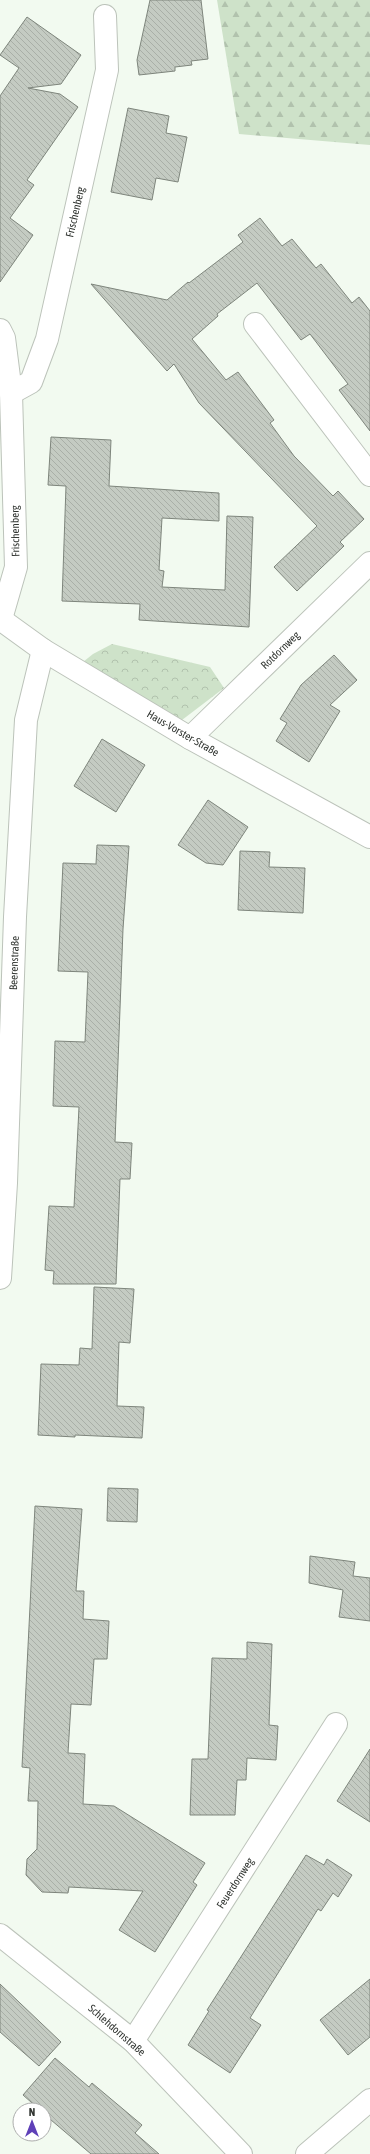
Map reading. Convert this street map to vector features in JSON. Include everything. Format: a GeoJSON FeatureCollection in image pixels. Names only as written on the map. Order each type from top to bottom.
{"type":"FeatureCollection","features":[{"type":"Feature","properties":{"kind":"street","name":"Frischenberg"},"geometry":{"type":"LineString","coordinates":[[11,393],[31,382],[47,339],[107,70],[105,16]]}},
{"type":"Feature","properties":{"kind":"street"},"geometry":{"type":"LineString","coordinates":[[255,324],[370,475]]}},
{"type":"Feature","properties":{"kind":"street","name":"Frischenberg"},"geometry":{"type":"LineString","coordinates":[[0,330],[4,338],[11,393],[16,567],[1,619]]}},
{"type":"Feature","properties":{"kind":"street","name":"Rotdornweg"},"geometry":{"type":"LineString","coordinates":[[190,738],[370,563]]}},
{"type":"Feature","properties":{"kind":"street","name":"Haus-Vorster-Straße"},"geometry":{"type":"LineString","coordinates":[[1,619],[43,650],[190,738],[370,837]]}},
{"type":"Feature","properties":{"kind":"street","name":"Beerenstraße"},"geometry":{"type":"LineString","coordinates":[[0,1278],[6,1183],[15,917],[26,720],[43,650]]}},
{"type":"Feature","properties":{"kind":"street","name":"Feuerdornweg"},"geometry":{"type":"LineString","coordinates":[[133,2041],[336,1724]]}},
{"type":"Feature","properties":{"kind":"street","name":"Schlehdornstraße"},"geometry":{"type":"LineString","coordinates":[[0,1935],[133,2041],[241,2154]]}},
{"type":"Feature","properties":{"kind":"street"},"geometry":{"type":"LineString","coordinates":[[307,2154],[370,2100]]}},
{"type":"Feature","properties":{"kind":"green space"},"geometry":{"type":"Polygon","coordinates":[[[217,0],[370,0],[370,145],[239,134],[217,0]]]}},
{"type":"Feature","properties":{"kind":"green space"},"geometry":{"type":"Polygon","coordinates":[[[112,644],[210,667],[224,688],[182,720],[83,662],[93,654],[112,644]]]}},
{"type":"Feature","properties":{"kind":"building"},"geometry":{"type":"Polygon","coordinates":[[[150,0],[201,0],[208,59],[191,61],[192,65],[175,67],[175,71],[139,75],[137,60],[150,0]]]}},
{"type":"Feature","properties":{"kind":"building"},"geometry":{"type":"Polygon","coordinates":[[[27,17],[81,55],[61,84],[28,88],[60,94],[78,107],[27,180],[34,185],[10,218],[33,235],[0,282],[0,96],[19,68],[0,55],[27,17]]]}},
{"type":"Feature","properties":{"kind":"building"},"geometry":{"type":"Polygon","coordinates":[[[128,108],[169,116],[166,133],[187,137],[178,182],[156,178],[152,200],[111,192],[128,108]]]}},
{"type":"Feature","properties":{"kind":"building"},"geometry":{"type":"Polygon","coordinates":[[[260,218],[282,246],[292,239],[316,268],[321,264],[352,303],[359,297],[370,311],[370,431],[339,390],[348,384],[310,334],[301,340],[257,283],[217,314],[218,316],[192,339],[226,380],[238,372],[274,420],[270,423],[294,456],[333,496],[338,491],[364,519],[340,542],[344,546],[297,591],[274,567],[317,526],[199,403],[174,364],[167,371],[91,284],[167,300],[188,282],[189,283],[243,242],[238,235],[260,218]]]}},
{"type":"Feature","properties":{"kind":"building"},"geometry":{"type":"Polygon","coordinates":[[[51,437],[111,440],[109,486],[219,493],[219,521],[162,518],[159,570],[164,571],[162,587],[225,590],[227,516],[253,517],[249,627],[139,620],[140,604],[62,601],[66,486],[48,485],[51,437]]]}},
{"type":"Feature","properties":{"kind":"building"},"geometry":{"type":"Polygon","coordinates":[[[334,655],[357,680],[330,705],[340,711],[309,762],[276,741],[287,723],[280,719],[301,685],[334,655]]]}},
{"type":"Feature","properties":{"kind":"building"},"geometry":{"type":"Polygon","coordinates":[[[102,739],[145,765],[116,812],[74,786],[102,739]]]}},
{"type":"Feature","properties":{"kind":"building"},"geometry":{"type":"Polygon","coordinates":[[[208,800],[248,827],[223,865],[206,863],[178,845],[208,800]]]}},
{"type":"Feature","properties":{"kind":"building"},"geometry":{"type":"Polygon","coordinates":[[[97,845],[129,846],[123,929],[115,1142],[132,1143],[130,1179],[120,1179],[116,1284],[53,1284],[54,1271],[45,1270],[49,1206],[74,1207],[79,1107],[53,1106],[55,1041],[85,1042],[88,972],[58,971],[63,863],[96,864],[97,845]]]}},
{"type":"Feature","properties":{"kind":"building"},"geometry":{"type":"Polygon","coordinates":[[[240,851],[270,852],[269,867],[305,868],[303,913],[238,910],[240,851]]]}},
{"type":"Feature","properties":{"kind":"building"},"geometry":{"type":"Polygon","coordinates":[[[94,1287],[134,1289],[130,1343],[119,1342],[117,1406],[144,1407],[142,1438],[38,1435],[41,1364],[79,1365],[80,1348],[92,1349],[94,1287]]]}},
{"type":"Feature","properties":{"kind":"building"},"geometry":{"type":"Polygon","coordinates":[[[108,1488],[138,1489],[137,1522],[107,1521],[108,1488]]]}},
{"type":"Feature","properties":{"kind":"building"},"geometry":{"type":"Polygon","coordinates":[[[35,1506],[82,1509],[76,1591],[84,1591],[83,1619],[109,1621],[107,1659],[94,1659],[91,1705],[71,1704],[68,1753],[85,1754],[83,1804],[114,1806],[205,1863],[193,1882],[197,1885],[155,1952],[119,1930],[143,1891],[69,1887],[68,1893],[42,1892],[26,1875],[27,1859],[37,1849],[38,1801],[28,1801],[30,1768],[22,1767],[35,1506]]]}},
{"type":"Feature","properties":{"kind":"building"},"geometry":{"type":"Polygon","coordinates":[[[310,1556],[355,1562],[353,1576],[370,1578],[370,1621],[339,1617],[343,1590],[309,1583],[310,1556]]]}},
{"type":"Feature","properties":{"kind":"building"},"geometry":{"type":"Polygon","coordinates":[[[247,1642],[272,1644],[269,1725],[278,1726],[276,1760],[247,1758],[246,1780],[237,1780],[235,1815],[190,1815],[192,1759],[208,1759],[212,1658],[247,1659],[247,1642]]]}},
{"type":"Feature","properties":{"kind":"building"},"geometry":{"type":"Polygon","coordinates":[[[370,1749],[370,1822],[337,1801],[370,1749]]]}},
{"type":"Feature","properties":{"kind":"building"},"geometry":{"type":"Polygon","coordinates":[[[306,1855],[324,1865],[327,1859],[352,1875],[338,1897],[333,1893],[321,1911],[318,1909],[250,2018],[261,2025],[230,2073],[188,2045],[209,2011],[207,2010],[306,1855]]]}},
{"type":"Feature","properties":{"kind":"building"},"geometry":{"type":"Polygon","coordinates":[[[370,1979],[370,2037],[348,2055],[320,2020],[370,1979]]]}},
{"type":"Feature","properties":{"kind":"building"},"geometry":{"type":"Polygon","coordinates":[[[0,1984],[61,2042],[39,2066],[0,2032],[0,1984]]]}},
{"type":"Feature","properties":{"kind":"building"},"geometry":{"type":"Polygon","coordinates":[[[55,2058],[89,2087],[92,2083],[142,2125],[135,2133],[159,2154],[91,2154],[52,2121],[52,2102],[31,2102],[23,2095],[55,2058]]]}}]}
